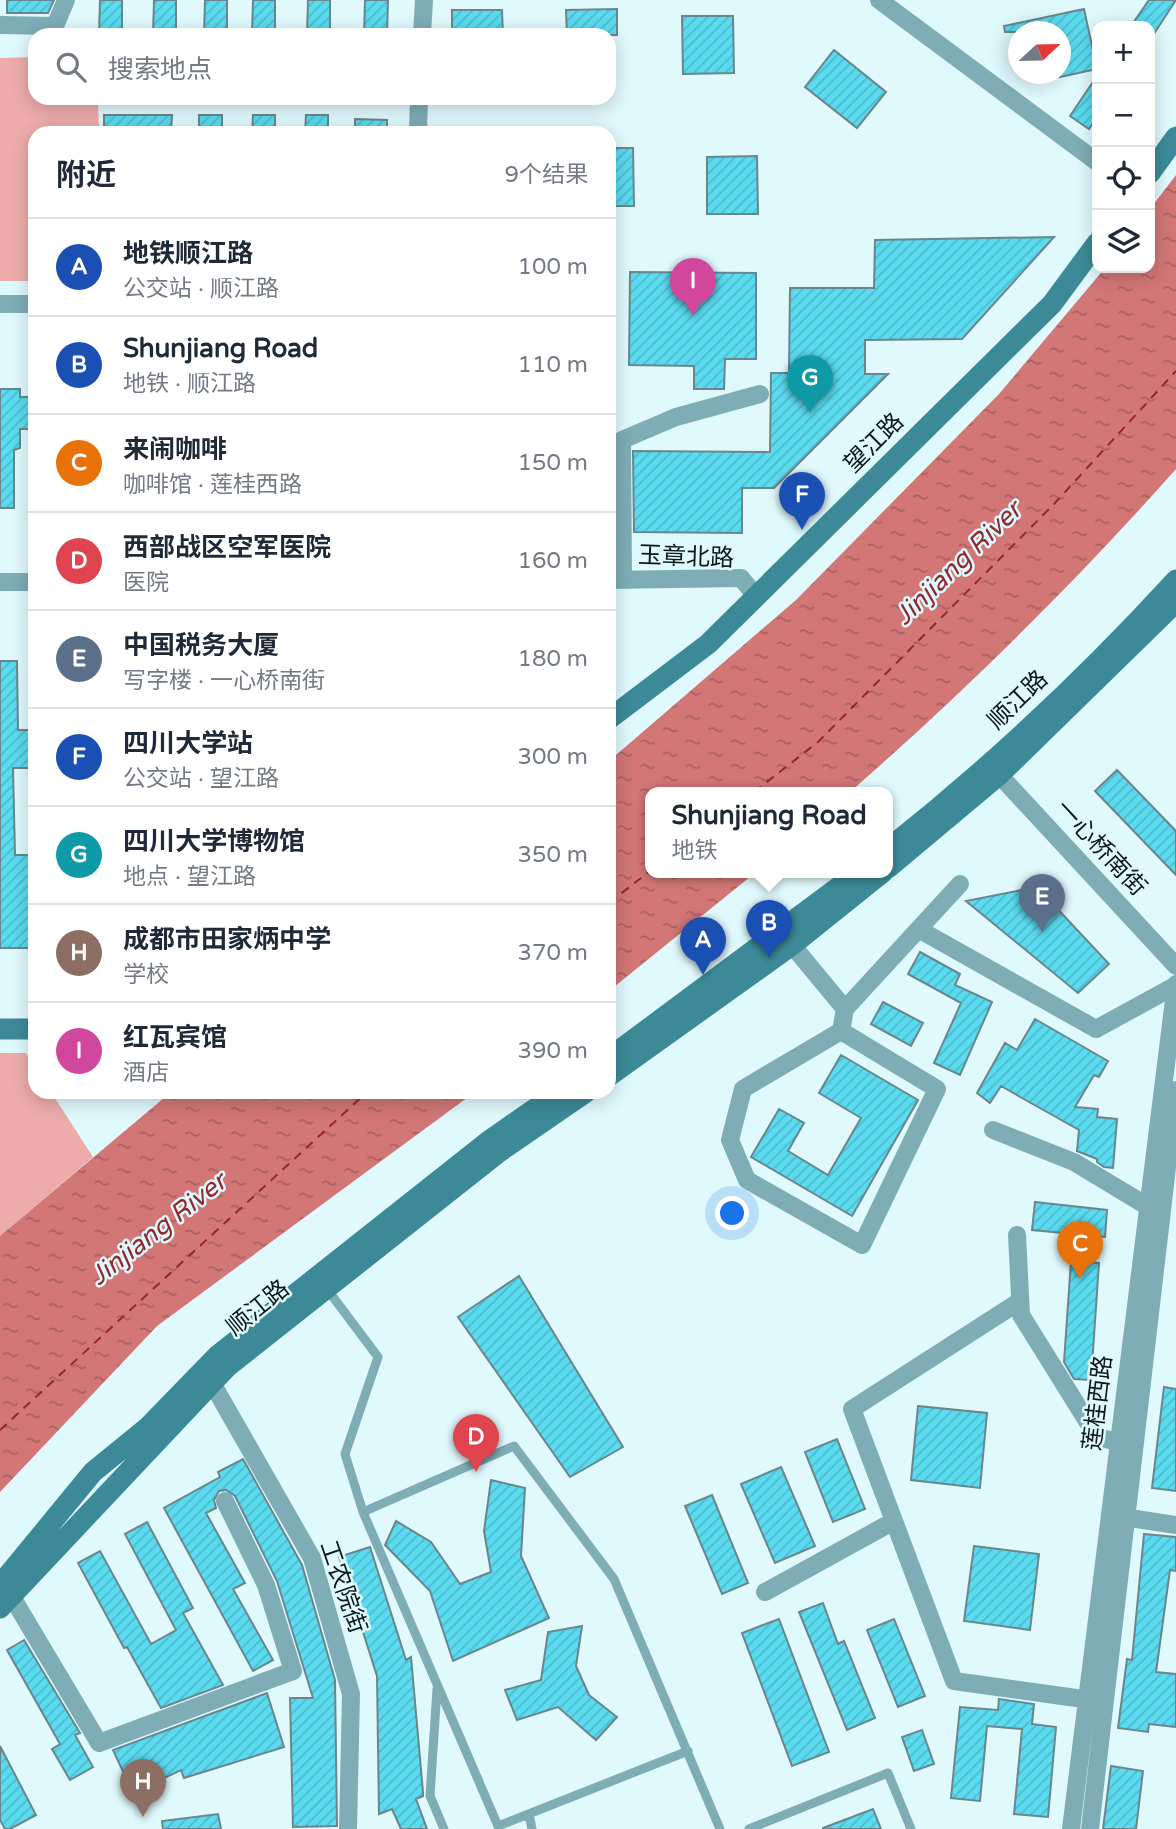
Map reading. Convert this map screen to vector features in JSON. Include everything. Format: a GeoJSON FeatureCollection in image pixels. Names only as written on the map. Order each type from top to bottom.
{"type":"FeatureCollection","features":[{"type":"Feature","properties":{"kind":"main road"},"geometry":{"type":"LineString","coordinates":[[1155,166],[1176,137]]}},
{"type":"Feature","properties":{"kind":"main road","name":"望江路"},"geometry":{"type":"LineString","coordinates":[[616,714],[708,644],[1052,304],[1092,250]]}},
{"type":"Feature","properties":{"kind":"main road","name":"顺江路"},"geometry":{"type":"LineString","coordinates":[[893,845],[994,769],[1176,580]]}},
{"type":"Feature","properties":{"kind":"main road","name":"顺江路"},"geometry":{"type":"LineString","coordinates":[[893,863],[1176,602]]}},
{"type":"Feature","properties":{"kind":"main road"},"geometry":{"type":"LineString","coordinates":[[616,1053],[851,878]]}},
{"type":"Feature","properties":{"kind":"main road"},"geometry":{"type":"LineString","coordinates":[[616,1071],[792,944],[875,878]]}},
{"type":"Feature","properties":{"kind":"main road"},"geometry":{"type":"LineString","coordinates":[[0,1029],[28,1028]]}},
{"type":"Feature","properties":{"kind":"main road","name":"顺江路"},"geometry":{"type":"LineString","coordinates":[[4,1597],[93,1472],[147,1427],[217,1356],[489,1140],[549,1099]]}},
{"type":"Feature","properties":{"kind":"main road","name":"顺江路"},"geometry":{"type":"LineString","coordinates":[[4,1597],[235,1360],[499,1152],[576,1099]]}},
{"type":"Feature","properties":{"kind":"street"},"geometry":{"type":"LineString","coordinates":[[58,28],[66,0]]}},
{"type":"Feature","properties":{"kind":"street"},"geometry":{"type":"LineString","coordinates":[[422,28],[424,0]]}},
{"type":"Feature","properties":{"kind":"street"},"geometry":{"type":"LineString","coordinates":[[879,0],[1092,158]]}},
{"type":"Feature","properties":{"kind":"street"},"geometry":{"type":"LineString","coordinates":[[0,25],[28,28]]}},
{"type":"Feature","properties":{"kind":"street"},"geometry":{"type":"LineString","coordinates":[[418,126],[419,105]]}},
{"type":"Feature","properties":{"kind":"street"},"geometry":{"type":"LineString","coordinates":[[0,303],[28,304]]}},
{"type":"Feature","properties":{"kind":"street"},"geometry":{"type":"LineString","coordinates":[[616,580],[622,440],[676,417],[760,394]]}},
{"type":"Feature","properties":{"kind":"street","name":"玉章北路"},"geometry":{"type":"LineString","coordinates":[[616,580],[741,578],[756,596]]}},
{"type":"Feature","properties":{"kind":"street"},"geometry":{"type":"LineString","coordinates":[[0,582],[28,582]]}},
{"type":"Feature","properties":{"kind":"street","name":"一心桥南街"},"geometry":{"type":"LineString","coordinates":[[994,769],[1176,966]]}},
{"type":"Feature","properties":{"kind":"street"},"geometry":{"type":"LineString","coordinates":[[841,1031],[937,1089],[862,1245],[747,1180],[730,1140],[743,1089],[841,1031],[845,1009],[960,884]]}},
{"type":"Feature","properties":{"kind":"street"},"geometry":{"type":"LineString","coordinates":[[920,930],[1096,1029],[1175,985]]}},
{"type":"Feature","properties":{"kind":"street"},"geometry":{"type":"LineString","coordinates":[[792,944],[845,1009]]}},
{"type":"Feature","properties":{"kind":"street","name":"莲桂西路"},"geometry":{"type":"LineString","coordinates":[[1118,1517],[1118,1442],[1159,1250],[1147,1206],[1175,985]]}},
{"type":"Feature","properties":{"kind":"street","name":"莲桂西路"},"geometry":{"type":"LineString","coordinates":[[1090,1829],[1096,1701],[1118,1517],[1159,1250],[1176,1090]]}},
{"type":"Feature","properties":{"kind":"street"},"geometry":{"type":"LineString","coordinates":[[993,1130],[1074,1162],[1147,1206]]}},
{"type":"Feature","properties":{"kind":"street"},"geometry":{"type":"LineString","coordinates":[[1017,1235],[1021,1315],[1097,1437],[1118,1442]]}},
{"type":"Feature","properties":{"kind":"street"},"geometry":{"type":"LineString","coordinates":[[1020,1301],[852,1409],[954,1681],[1096,1701]]}},
{"type":"Feature","properties":{"kind":"street","name":"工农院街"},"geometry":{"type":"LineString","coordinates":[[212,1383],[312,1558],[351,1694],[348,1829]]}},
{"type":"Feature","properties":{"kind":"street"},"geometry":{"type":"LineString","coordinates":[[4,1597],[99,1743],[293,1671],[266,1586],[225,1501]]}},
{"type":"Feature","properties":{"kind":"street"},"geometry":{"type":"LineString","coordinates":[[1118,1517],[1176,1525]]}},
{"type":"Feature","properties":{"kind":"street"},"geometry":{"type":"LineString","coordinates":[[765,1592],[894,1521]]}},
{"type":"Feature","properties":{"kind":"street","name":"莲桂西路"},"geometry":{"type":"LineString","coordinates":[[1071,1829],[1096,1701]]}},
{"type":"Feature","properties":{"kind":"lane"},"geometry":{"type":"LineString","coordinates":[[326,1288],[378,1357],[345,1454],[363,1513],[498,1826],[688,1751]]}},
{"type":"Feature","properties":{"kind":"lane"},"geometry":{"type":"LineString","coordinates":[[363,1513],[514,1446],[614,1579],[720,1829]]}},
{"type":"Feature","properties":{"kind":"lane"},"geometry":{"type":"LineString","coordinates":[[437,1688],[430,1796],[444,1829]]}},
{"type":"Feature","properties":{"kind":"lane"},"geometry":{"type":"LineString","coordinates":[[749,1829],[888,1773],[911,1829]]}},
{"type":"Feature","properties":{"kind":"lane"},"geometry":{"type":"LineString","coordinates":[[529,1814],[532,1829]]}},
{"type":"Feature","properties":{"kind":"shaded area"},"geometry":{"type":"Polygon","coordinates":[[[28,57],[28,105],[98,105],[99,126],[28,126],[28,281],[0,281],[0,58],[28,57]]]}},
{"type":"Feature","properties":{"kind":"shaded area"},"geometry":{"type":"Polygon","coordinates":[[[0,1053],[26,1053],[28,1099],[56,1099],[93,1157],[0,1236],[0,1053]]]}},
{"type":"Feature","properties":{"kind":"water","name":"Jinjiang River"},"geometry":{"type":"Polygon","coordinates":[[[1176,175],[1176,469],[1018,636],[856,787],[645,787],[645,878],[749,878],[616,985],[616,755],[796,600],[999,394],[1101,273],[1155,273],[1155,202],[1176,175]]]}},
{"type":"Feature","properties":{"kind":"water","name":"Jinjiang River"},"geometry":{"type":"Polygon","coordinates":[[[163,1099],[465,1099],[157,1326],[0,1492],[0,1236],[163,1099]]]}},
{"type":"Feature","properties":{"kind":"building"},"geometry":{"type":"Polygon","coordinates":[[[7,0],[54,0],[48,13],[7,13],[7,0]]]}},
{"type":"Feature","properties":{"kind":"building"},"geometry":{"type":"Polygon","coordinates":[[[100,0],[122,0],[122,28],[99,28],[100,0]]]}},
{"type":"Feature","properties":{"kind":"building"},"geometry":{"type":"Polygon","coordinates":[[[154,0],[176,0],[176,28],[153,28],[154,0]]]}},
{"type":"Feature","properties":{"kind":"building"},"geometry":{"type":"Polygon","coordinates":[[[205,0],[227,0],[227,28],[204,28],[205,0]]]}},
{"type":"Feature","properties":{"kind":"building"},"geometry":{"type":"Polygon","coordinates":[[[253,0],[275,0],[275,28],[252,28],[253,0]]]}},
{"type":"Feature","properties":{"kind":"building"},"geometry":{"type":"Polygon","coordinates":[[[308,0],[330,0],[330,28],[307,28],[308,0]]]}},
{"type":"Feature","properties":{"kind":"building"},"geometry":{"type":"Polygon","coordinates":[[[365,0],[388,0],[387,28],[364,28],[365,0]]]}},
{"type":"Feature","properties":{"kind":"building"},"geometry":{"type":"Polygon","coordinates":[[[1149,0],[1176,0],[1155,32],[1155,21],[1134,21],[1149,0]]]}},
{"type":"Feature","properties":{"kind":"building"},"geometry":{"type":"Polygon","coordinates":[[[617,9],[617,35],[616,28],[567,28],[566,10],[617,9]]]}},
{"type":"Feature","properties":{"kind":"building"},"geometry":{"type":"Polygon","coordinates":[[[1084,9],[1092,46],[1092,70],[1071,75],[1071,21],[1028,21],[1084,9]]]}},
{"type":"Feature","properties":{"kind":"building"},"geometry":{"type":"Polygon","coordinates":[[[452,10],[502,10],[503,28],[452,28],[452,10]]]}},
{"type":"Feature","properties":{"kind":"building"},"geometry":{"type":"Polygon","coordinates":[[[682,16],[733,16],[734,73],[683,74],[682,16]]]}},
{"type":"Feature","properties":{"kind":"building"},"geometry":{"type":"Polygon","coordinates":[[[834,50],[886,92],[857,128],[805,87],[834,50]]]}},
{"type":"Feature","properties":{"kind":"building"},"geometry":{"type":"Polygon","coordinates":[[[1092,83],[1092,124],[1089,129],[1070,116],[1092,83]]]}},
{"type":"Feature","properties":{"kind":"building"},"geometry":{"type":"Polygon","coordinates":[[[104,115],[172,115],[171,126],[104,126],[104,115]]]}},
{"type":"Feature","properties":{"kind":"building"},"geometry":{"type":"Polygon","coordinates":[[[199,115],[222,115],[222,126],[199,126],[199,115]]]}},
{"type":"Feature","properties":{"kind":"building"},"geometry":{"type":"Polygon","coordinates":[[[253,115],[275,115],[275,126],[252,126],[253,115]]]}},
{"type":"Feature","properties":{"kind":"building"},"geometry":{"type":"Polygon","coordinates":[[[306,115],[328,115],[328,126],[305,126],[306,115]]]}},
{"type":"Feature","properties":{"kind":"building"},"geometry":{"type":"Polygon","coordinates":[[[355,119],[387,120],[387,126],[355,126],[355,119]]]}},
{"type":"Feature","properties":{"kind":"building"},"geometry":{"type":"Polygon","coordinates":[[[616,148],[633,148],[634,206],[616,206],[616,148]]]}},
{"type":"Feature","properties":{"kind":"building"},"geometry":{"type":"Polygon","coordinates":[[[757,156],[758,214],[707,214],[707,157],[757,156]]]}},
{"type":"Feature","properties":{"kind":"building"},"geometry":{"type":"Polygon","coordinates":[[[1054,237],[962,339],[865,340],[865,374],[888,374],[774,488],[742,488],[742,533],[634,532],[633,451],[770,452],[771,373],[789,373],[790,288],[874,288],[875,240],[1054,237]]]}},
{"type":"Feature","properties":{"kind":"building"},"geometry":{"type":"Polygon","coordinates":[[[630,272],[756,273],[756,359],[725,359],[724,389],[694,389],[694,366],[629,365],[630,272]]]}},
{"type":"Feature","properties":{"kind":"building"},"geometry":{"type":"Polygon","coordinates":[[[0,389],[20,389],[20,397],[28,397],[28,429],[20,429],[20,448],[14,450],[14,508],[0,508],[0,389]]]}},
{"type":"Feature","properties":{"kind":"building"},"geometry":{"type":"Polygon","coordinates":[[[0,661],[17,661],[18,730],[28,730],[28,768],[13,768],[15,855],[28,855],[28,948],[0,948],[0,661]]]}},
{"type":"Feature","properties":{"kind":"building"},"geometry":{"type":"Polygon","coordinates":[[[1117,770],[1176,831],[1176,875],[1095,791],[1117,770]]]}},
{"type":"Feature","properties":{"kind":"building"},"geometry":{"type":"Polygon","coordinates":[[[1037,887],[1109,964],[1078,993],[966,901],[1037,887]]]}},
{"type":"Feature","properties":{"kind":"building"},"geometry":{"type":"Polygon","coordinates":[[[920,952],[960,974],[955,985],[992,1002],[960,1075],[934,1063],[961,1003],[908,974],[920,952]]]}},
{"type":"Feature","properties":{"kind":"building"},"geometry":{"type":"Polygon","coordinates":[[[883,1002],[923,1023],[911,1046],[871,1024],[883,1002]]]}},
{"type":"Feature","properties":{"kind":"building"},"geometry":{"type":"Polygon","coordinates":[[[1035,1019],[1108,1061],[1099,1077],[1094,1075],[1075,1107],[1098,1109],[1097,1117],[1117,1119],[1113,1168],[1104,1167],[1097,1159],[1077,1151],[1079,1130],[1001,1086],[990,1103],[977,1093],[1005,1043],[1017,1050],[1035,1019]]]}},
{"type":"Feature","properties":{"kind":"building"},"geometry":{"type":"Polygon","coordinates":[[[841,1055],[918,1100],[852,1216],[751,1157],[779,1109],[804,1123],[788,1151],[828,1175],[861,1118],[819,1093],[841,1055]]]}},
{"type":"Feature","properties":{"kind":"building"},"geometry":{"type":"Polygon","coordinates":[[[1035,1202],[1107,1210],[1105,1237],[1032,1230],[1035,1202]]]}},
{"type":"Feature","properties":{"kind":"building"},"geometry":{"type":"Polygon","coordinates":[[[1071,1261],[1099,1263],[1091,1380],[1074,1379],[1064,1362],[1071,1261]]]}},
{"type":"Feature","properties":{"kind":"building"},"geometry":{"type":"Polygon","coordinates":[[[519,1276],[623,1447],[570,1477],[458,1317],[519,1276]]]}},
{"type":"Feature","properties":{"kind":"building"},"geometry":{"type":"Polygon","coordinates":[[[1164,1387],[1176,1389],[1176,1491],[1152,1488],[1164,1387]]]}},
{"type":"Feature","properties":{"kind":"building"},"geometry":{"type":"Polygon","coordinates":[[[918,1406],[987,1413],[980,1488],[911,1480],[918,1406]]]}},
{"type":"Feature","properties":{"kind":"building"},"geometry":{"type":"Polygon","coordinates":[[[837,1439],[865,1509],[833,1522],[805,1452],[837,1439]]]}},
{"type":"Feature","properties":{"kind":"building"},"geometry":{"type":"Polygon","coordinates":[[[243,1459],[302,1565],[335,1680],[337,1826],[293,1827],[290,1698],[313,1698],[277,1581],[235,1496],[226,1490],[219,1491],[214,1500],[216,1508],[206,1513],[245,1583],[233,1589],[273,1660],[253,1671],[164,1508],[220,1477],[218,1472],[243,1459]]]}},
{"type":"Feature","properties":{"kind":"building"},"geometry":{"type":"Polygon","coordinates":[[[781,1467],[815,1546],[775,1563],[741,1484],[781,1467]]]}},
{"type":"Feature","properties":{"kind":"building"},"geometry":{"type":"Polygon","coordinates":[[[491,1480],[525,1488],[521,1556],[549,1618],[453,1661],[430,1591],[385,1545],[396,1521],[431,1542],[460,1584],[491,1572],[484,1531],[491,1480]]]}},
{"type":"Feature","properties":{"kind":"building"},"geometry":{"type":"Polygon","coordinates":[[[712,1495],[748,1583],[722,1594],[685,1506],[712,1495]]]}},
{"type":"Feature","properties":{"kind":"building"},"geometry":{"type":"Polygon","coordinates":[[[147,1522],[193,1608],[183,1613],[223,1685],[161,1708],[127,1647],[124,1648],[78,1563],[100,1551],[151,1644],[176,1630],[125,1534],[147,1522]]]}},
{"type":"Feature","properties":{"kind":"building"},"geometry":{"type":"Polygon","coordinates":[[[1144,1534],[1176,1537],[1176,1571],[1170,1570],[1156,1672],[1176,1674],[1176,1727],[1149,1724],[1148,1732],[1118,1728],[1127,1659],[1132,1660],[1144,1534]]]}},
{"type":"Feature","properties":{"kind":"building"},"geometry":{"type":"Polygon","coordinates":[[[974,1546],[1039,1554],[1030,1630],[964,1621],[974,1546]]]}},
{"type":"Feature","properties":{"kind":"building"},"geometry":{"type":"Polygon","coordinates":[[[370,1547],[406,1660],[411,1657],[423,1792],[423,1796],[416,1799],[427,1829],[401,1829],[392,1809],[379,1814],[377,1676],[339,1557],[370,1547]]]}},
{"type":"Feature","properties":{"kind":"building"},"geometry":{"type":"Polygon","coordinates":[[[823,1603],[838,1644],[844,1641],[875,1718],[847,1730],[799,1612],[823,1603]]]}},
{"type":"Feature","properties":{"kind":"building"},"geometry":{"type":"Polygon","coordinates":[[[779,1619],[829,1752],[792,1766],[742,1633],[779,1619]]]}},
{"type":"Feature","properties":{"kind":"building"},"geometry":{"type":"Polygon","coordinates":[[[894,1619],[925,1696],[898,1707],[867,1630],[894,1619]]]}},
{"type":"Feature","properties":{"kind":"building"},"geometry":{"type":"Polygon","coordinates":[[[582,1626],[576,1666],[589,1695],[617,1717],[596,1740],[558,1707],[517,1720],[505,1690],[541,1680],[548,1632],[582,1626]]]}},
{"type":"Feature","properties":{"kind":"building"},"geometry":{"type":"Polygon","coordinates":[[[24,1640],[80,1733],[75,1735],[93,1767],[70,1780],[52,1749],[60,1744],[7,1650],[24,1640]]]}},
{"type":"Feature","properties":{"kind":"building"},"geometry":{"type":"Polygon","coordinates":[[[267,1693],[284,1747],[184,1778],[181,1770],[133,1793],[113,1750],[267,1693]]]}},
{"type":"Feature","properties":{"kind":"building"},"geometry":{"type":"Polygon","coordinates":[[[999,1699],[1034,1704],[1032,1724],[1056,1727],[1048,1817],[1014,1814],[1022,1729],[987,1726],[980,1801],[951,1798],[960,1707],[998,1710],[999,1699]]]}},
{"type":"Feature","properties":{"kind":"building"},"geometry":{"type":"Polygon","coordinates":[[[922,1730],[934,1764],[914,1771],[902,1737],[922,1730]]]}},
{"type":"Feature","properties":{"kind":"building"},"geometry":{"type":"Polygon","coordinates":[[[0,1746],[36,1815],[10,1829],[5,1829],[0,1820],[0,1746]]]}},
{"type":"Feature","properties":{"kind":"building"},"geometry":{"type":"Polygon","coordinates":[[[1111,1766],[1143,1771],[1136,1829],[1103,1829],[1111,1766]]]}},
{"type":"Feature","properties":{"kind":"building"},"geometry":{"type":"Polygon","coordinates":[[[873,1809],[881,1829],[823,1829],[823,1828],[873,1809]]]}},
{"type":"Feature","properties":{"kind":"building"},"geometry":{"type":"Polygon","coordinates":[[[218,1814],[221,1829],[163,1829],[162,1821],[218,1814]]]}},
{"type":"Feature","properties":{"kind":"ferry route"},"geometry":{"type":"LineString","coordinates":[[760,787],[818,742],[1054,504],[1176,371]]}},
{"type":"Feature","properties":{"kind":"ferry route"},"geometry":{"type":"LineString","coordinates":[[616,898],[645,875]]}},
{"type":"Feature","properties":{"kind":"ferry route"},"geometry":{"type":"LineString","coordinates":[[0,1430],[359,1099]]}},
{"type":"Feature","properties":{"kind":"place","name":"红瓦宾馆"},"geometry":{"type":"Point","coordinates":[693,316]}},
{"type":"Feature","properties":{"kind":"place","name":"四川大学博物馆"},"geometry":{"type":"Point","coordinates":[810,413]}},
{"type":"Feature","properties":{"kind":"place","name":"四川大学站"},"geometry":{"type":"Point","coordinates":[802,530]}},
{"type":"Feature","properties":{"kind":"place","name":"中国税务大厦"},"geometry":{"type":"Point","coordinates":[1042,932]}},
{"type":"Feature","properties":{"kind":"place","name":"Shunjiang Road"},"geometry":{"type":"Point","coordinates":[769,958]}},
{"type":"Feature","properties":{"kind":"place","name":"地铁顺江路"},"geometry":{"type":"Point","coordinates":[703,975]}},
{"type":"Feature","properties":{"kind":"place","name":"来闹咖啡"},"geometry":{"type":"Point","coordinates":[1080,1279]}},
{"type":"Feature","properties":{"kind":"place","name":"西部战区空军医院"},"geometry":{"type":"Point","coordinates":[476,1472]}},
{"type":"Feature","properties":{"kind":"place","name":"成都市田家炳中学"},"geometry":{"type":"Point","coordinates":[143,1817]}}]}
